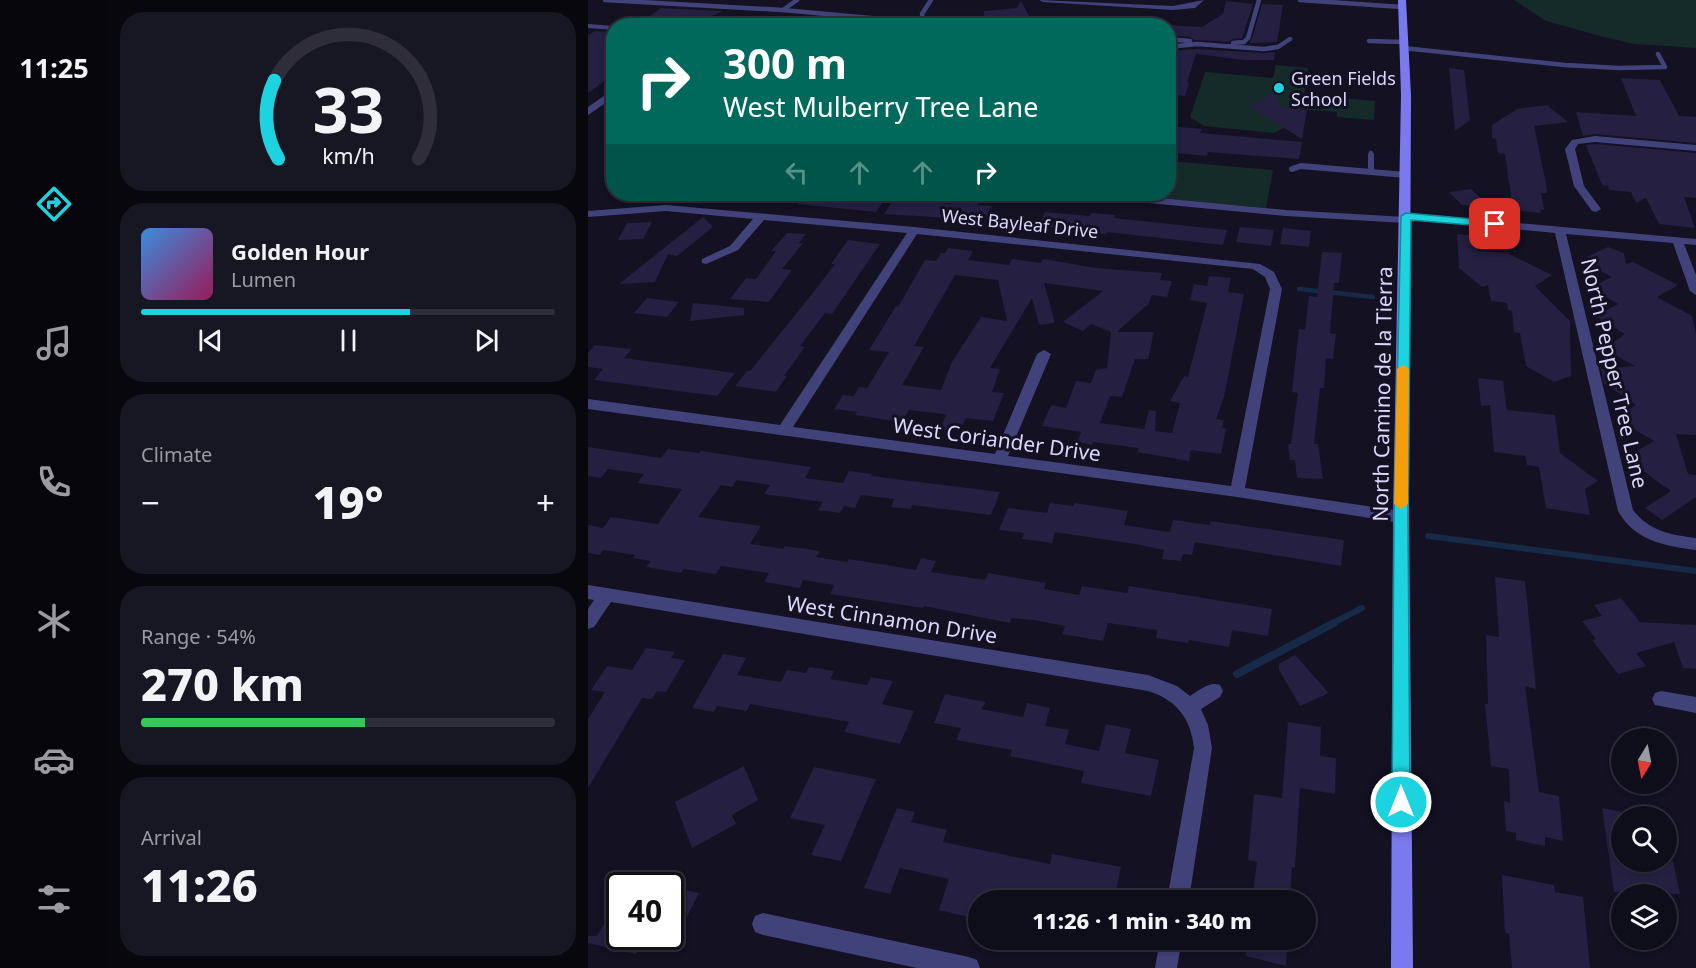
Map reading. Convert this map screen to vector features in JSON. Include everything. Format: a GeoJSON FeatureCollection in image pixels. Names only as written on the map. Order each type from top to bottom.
{"type":"FeatureCollection","features":[{"type":"Feature","properties":{"kind":"street"},"geometry":{"type":"LineString","coordinates":[[1043,0],[1173,8],[1193,8],[1200,0]]}},
{"type":"Feature","properties":{"kind":"street","name":"North Camino de la Tierra"},"geometry":{"type":"LineString","coordinates":[[1402,3],[1406,96],[1401,517],[1402,968]]}},
{"type":"Feature","properties":{"kind":"street"},"geometry":{"type":"LineString","coordinates":[[588,26],[606,27]]}},
{"type":"Feature","properties":{"kind":"street"},"geometry":{"type":"LineString","coordinates":[[588,112],[606,98]]}},
{"type":"Feature","properties":{"kind":"street"},"geometry":{"type":"LineString","coordinates":[[1596,209],[1579,186],[1570,149],[1570,139],[1696,148]]}},
{"type":"Feature","properties":{"kind":"street","name":"West Bayleaf Drive"},"geometry":{"type":"LineString","coordinates":[[588,214],[666,208],[762,216],[1250,265],[1273,273],[1276,289],[1237,492]]}},
{"type":"Feature","properties":{"kind":"street"},"geometry":{"type":"LineString","coordinates":[[706,261],[734,248],[762,216]]}},
{"type":"Feature","properties":{"kind":"street"},"geometry":{"type":"LineString","coordinates":[[1406,218],[1696,242]]}},
{"type":"Feature","properties":{"kind":"street"},"geometry":{"type":"LineString","coordinates":[[784,430],[914,230]]}},
{"type":"Feature","properties":{"kind":"street","name":"North Pepper Tree Lane"},"geometry":{"type":"LineString","coordinates":[[1560,231],[1626,511],[1633,524],[1659,538],[1696,544]]}},
{"type":"Feature","properties":{"kind":"street"},"geometry":{"type":"LineString","coordinates":[[1677,240],[1696,291]]}},
{"type":"Feature","properties":{"kind":"street"},"geometry":{"type":"LineString","coordinates":[[999,460],[1044,354]]}},
{"type":"Feature","properties":{"kind":"street","name":"West Coriander Drive"},"geometry":{"type":"LineString","coordinates":[[588,404],[1237,492],[1401,517]]}},
{"type":"Feature","properties":{"kind":"street","name":"West Cinnamon Drive"},"geometry":{"type":"LineString","coordinates":[[588,592],[1148,683],[1170,691],[1187,704]]}},
{"type":"Feature","properties":{"kind":"street"},"geometry":{"type":"LineString","coordinates":[[588,622],[607,595]]}},
{"type":"Feature","properties":{"kind":"street"},"geometry":{"type":"LineString","coordinates":[[1180,890],[1203,748],[1198,722],[1187,704],[1214,691]]}},
{"type":"Feature","properties":{"kind":"street"},"geometry":{"type":"LineString","coordinates":[[1661,699],[1696,705]]}},
{"type":"Feature","properties":{"kind":"street"},"geometry":{"type":"LineString","coordinates":[[763,924],[969,968]]}},
{"type":"Feature","properties":{"kind":"street"},"geometry":{"type":"LineString","coordinates":[[1166,968],[1169,950]]}},
{"type":"Feature","properties":{"kind":"lane"},"geometry":{"type":"LineString","coordinates":[[605,0],[783,10],[870,18]]}},
{"type":"Feature","properties":{"kind":"lane"},"geometry":{"type":"LineString","coordinates":[[674,5],[680,0]]}},
{"type":"Feature","properties":{"kind":"lane"},"geometry":{"type":"LineString","coordinates":[[783,10],[797,0]]}},
{"type":"Feature","properties":{"kind":"lane"},"geometry":{"type":"LineString","coordinates":[[923,18],[922,14],[931,0]]}},
{"type":"Feature","properties":{"kind":"lane"},"geometry":{"type":"LineString","coordinates":[[1176,40],[1244,42],[1248,38],[1259,0]]}},
{"type":"Feature","properties":{"kind":"lane"},"geometry":{"type":"LineString","coordinates":[[1300,0],[1402,3]]}},
{"type":"Feature","properties":{"kind":"lane"},"geometry":{"type":"LineString","coordinates":[[1176,46],[1197,44],[1264,49],[1278,47],[1290,39]]}},
{"type":"Feature","properties":{"kind":"lane"},"geometry":{"type":"LineString","coordinates":[[1369,41],[1488,59],[1620,68],[1665,67],[1658,54]]}},
{"type":"Feature","properties":{"kind":"lane"},"geometry":{"type":"LineString","coordinates":[[1371,153],[1371,172]]}},
{"type":"Feature","properties":{"kind":"lane"},"geometry":{"type":"LineString","coordinates":[[1292,170],[1301,166],[1406,175]]}},
{"type":"Feature","properties":{"kind":"lane"},"geometry":{"type":"LineString","coordinates":[[1160,201],[1286,213],[1406,218]]}},
{"type":"Feature","properties":{"kind":"green space"},"geometry":{"type":"Polygon","coordinates":[[[1514,0],[1696,0],[1696,48],[1634,44],[1600,36],[1546,21],[1514,0]]]}},
{"type":"Feature","properties":{"kind":"green space"},"geometry":{"type":"Polygon","coordinates":[[[1276,65],[1308,68],[1304,95],[1375,101],[1374,120],[1337,117],[1337,112],[1297,109],[1295,122],[1274,133],[1204,126],[1190,117],[1205,72],[1273,78],[1276,65]]]}},
{"type":"Feature","properties":{"kind":"green space"},"geometry":{"type":"Polygon","coordinates":[[[1176,162],[1273,170],[1266,208],[1176,200],[1176,162]]]}},
{"type":"Feature","properties":{"kind":"building"},"geometry":{"type":"Polygon","coordinates":[[[1021,1],[1030,18],[984,18],[984,11],[1017,8],[1021,1]]]}},
{"type":"Feature","properties":{"kind":"building"},"geometry":{"type":"Polygon","coordinates":[[[1226,1],[1253,4],[1242,38],[1232,39],[1229,42],[1194,40],[1190,37],[1176,36],[1176,25],[1202,27],[1223,14],[1226,1]]]}},
{"type":"Feature","properties":{"kind":"building"},"geometry":{"type":"Polygon","coordinates":[[[1262,4],[1283,5],[1277,42],[1249,43],[1252,39],[1262,4]]]}},
{"type":"Feature","properties":{"kind":"building"},"geometry":{"type":"Polygon","coordinates":[[[661,8],[723,11],[707,18],[647,18],[661,8]]]}},
{"type":"Feature","properties":{"kind":"building"},"geometry":{"type":"Polygon","coordinates":[[[595,31],[606,32],[606,80],[588,93],[588,35],[595,31]]]}},
{"type":"Feature","properties":{"kind":"building"},"geometry":{"type":"Polygon","coordinates":[[[1176,50],[1275,52],[1274,60],[1244,60],[1196,54],[1185,96],[1176,95],[1176,50]]]}},
{"type":"Feature","properties":{"kind":"building"},"geometry":{"type":"Polygon","coordinates":[[[1449,68],[1464,70],[1470,120],[1455,131],[1449,68]]]}},
{"type":"Feature","properties":{"kind":"building"},"geometry":{"type":"Polygon","coordinates":[[[1621,78],[1660,80],[1679,116],[1696,117],[1696,143],[1595,134],[1583,136],[1576,112],[1636,116],[1621,78]]]}},
{"type":"Feature","properties":{"kind":"building"},"geometry":{"type":"Polygon","coordinates":[[[1274,92],[1281,107],[1307,110],[1302,139],[1247,105],[1256,105],[1274,92]]]}},
{"type":"Feature","properties":{"kind":"building"},"geometry":{"type":"Polygon","coordinates":[[[1547,105],[1568,122],[1534,126],[1546,183],[1547,193],[1541,193],[1544,210],[1540,209],[1541,213],[1513,210],[1505,154],[1498,153],[1496,139],[1492,138],[1492,125],[1517,109],[1547,105]]]}},
{"type":"Feature","properties":{"kind":"building"},"geometry":{"type":"Polygon","coordinates":[[[1176,127],[1202,129],[1200,133],[1302,142],[1299,159],[1208,152],[1207,156],[1176,153],[1176,127]]]}},
{"type":"Feature","properties":{"kind":"building"},"geometry":{"type":"Polygon","coordinates":[[[1586,145],[1696,153],[1696,198],[1684,197],[1695,228],[1659,224],[1646,198],[1636,203],[1631,192],[1609,190],[1608,186],[1602,185],[1586,145]]]}},
{"type":"Feature","properties":{"kind":"building"},"geometry":{"type":"Polygon","coordinates":[[[1471,189],[1491,208],[1462,205],[1449,192],[1471,189]]]}},
{"type":"Feature","properties":{"kind":"building"},"geometry":{"type":"Polygon","coordinates":[[[798,201],[884,201],[876,212],[798,204],[798,201]]]}},
{"type":"Feature","properties":{"kind":"building"},"geometry":{"type":"Polygon","coordinates":[[[893,201],[951,204],[953,201],[979,201],[977,205],[992,206],[984,220],[884,214],[893,201]]]}},
{"type":"Feature","properties":{"kind":"building"},"geometry":{"type":"Polygon","coordinates":[[[1045,212],[1090,216],[1091,213],[1115,215],[1114,218],[1227,230],[1223,245],[1107,232],[1106,234],[1084,232],[1039,226],[1045,212]]]}},
{"type":"Feature","properties":{"kind":"building"},"geometry":{"type":"Polygon","coordinates":[[[703,217],[713,227],[677,256],[668,254],[655,282],[619,284],[703,217]]]}},
{"type":"Feature","properties":{"kind":"building"},"geometry":{"type":"Polygon","coordinates":[[[652,222],[643,239],[618,240],[627,223],[652,222]]]}},
{"type":"Feature","properties":{"kind":"building"},"geometry":{"type":"Polygon","coordinates":[[[1240,227],[1274,230],[1271,246],[1236,242],[1240,227]]]}},
{"type":"Feature","properties":{"kind":"building"},"geometry":{"type":"Polygon","coordinates":[[[1283,228],[1311,231],[1309,247],[1280,244],[1283,228]]]}},
{"type":"Feature","properties":{"kind":"building"},"geometry":{"type":"Polygon","coordinates":[[[787,233],[806,234],[799,243],[803,243],[782,269],[792,270],[769,302],[730,299],[746,278],[756,279],[776,251],[771,251],[787,233]]]}},
{"type":"Feature","properties":{"kind":"building"},"geometry":{"type":"Polygon","coordinates":[[[1457,234],[1477,236],[1478,251],[1507,253],[1552,275],[1535,286],[1570,321],[1571,376],[1554,382],[1526,366],[1520,333],[1514,332],[1512,311],[1508,310],[1507,303],[1491,301],[1488,285],[1482,287],[1459,268],[1457,234]]]}},
{"type":"Feature","properties":{"kind":"building"},"geometry":{"type":"Polygon","coordinates":[[[848,240],[880,244],[832,314],[825,313],[800,346],[805,347],[784,376],[787,376],[776,392],[735,386],[747,371],[750,371],[812,294],[835,264],[831,264],[848,240]]]}},
{"type":"Feature","properties":{"kind":"building"},"geometry":{"type":"Polygon","coordinates":[[[1608,247],[1624,253],[1626,264],[1633,262],[1678,285],[1657,297],[1692,316],[1696,333],[1696,435],[1676,434],[1688,474],[1696,475],[1696,497],[1662,520],[1645,508],[1671,491],[1625,458],[1654,441],[1617,419],[1636,405],[1604,383],[1601,369],[1635,366],[1604,349],[1625,334],[1595,316],[1618,304],[1590,288],[1612,277],[1581,260],[1608,247]]]}},
{"type":"Feature","properties":{"kind":"building"},"geometry":{"type":"Polygon","coordinates":[[[948,248],[973,251],[968,260],[1009,265],[1012,259],[1041,263],[1043,259],[1096,268],[1162,273],[1160,280],[1172,281],[1167,297],[1152,295],[1149,303],[1117,332],[1154,332],[1148,359],[1135,359],[1122,397],[1110,396],[1100,423],[1144,429],[1149,410],[1156,411],[1155,431],[1172,433],[1180,403],[1170,401],[1184,376],[1188,377],[1207,303],[1190,300],[1194,284],[1207,286],[1209,276],[1231,278],[1228,292],[1244,294],[1224,397],[1216,419],[1224,420],[1222,428],[1226,429],[1221,454],[1191,450],[1189,461],[1137,452],[1139,448],[1077,442],[1081,432],[1042,426],[1051,405],[1066,408],[1076,381],[1091,383],[1096,370],[1107,368],[1111,332],[1091,324],[1083,331],[1063,322],[1103,291],[1044,283],[1055,323],[1039,325],[1032,298],[990,368],[1000,369],[992,392],[1004,393],[993,421],[966,418],[960,431],[940,429],[946,415],[943,414],[909,410],[902,422],[855,415],[857,412],[834,409],[843,395],[854,396],[859,387],[867,388],[889,352],[869,350],[896,306],[898,307],[925,260],[936,261],[941,253],[945,253],[948,248]],[[955,275],[914,346],[924,347],[902,385],[941,390],[952,362],[981,317],[1007,321],[998,280],[955,275]]]}},
{"type":"Feature","properties":{"kind":"building"},"geometry":{"type":"Polygon","coordinates":[[[1322,252],[1342,253],[1339,283],[1334,283],[1330,333],[1336,334],[1333,359],[1326,358],[1324,388],[1320,388],[1314,444],[1318,444],[1323,479],[1297,478],[1295,460],[1290,460],[1288,444],[1291,444],[1298,393],[1292,392],[1299,329],[1305,330],[1309,296],[1317,297],[1322,252]]]}},
{"type":"Feature","properties":{"kind":"building"},"geometry":{"type":"Polygon","coordinates":[[[647,298],[679,302],[667,317],[634,313],[647,298]]]}},
{"type":"Feature","properties":{"kind":"building"},"geometry":{"type":"Polygon","coordinates":[[[693,303],[744,308],[744,315],[690,321],[693,303]]]}},
{"type":"Feature","properties":{"kind":"building"},"geometry":{"type":"Polygon","coordinates":[[[595,345],[632,349],[624,358],[735,373],[717,396],[594,380],[603,369],[588,367],[588,353],[595,345]]]}},
{"type":"Feature","properties":{"kind":"building"},"geometry":{"type":"Polygon","coordinates":[[[1478,378],[1503,381],[1507,410],[1555,415],[1560,453],[1598,481],[1585,489],[1590,515],[1546,508],[1539,467],[1527,465],[1525,456],[1494,452],[1490,405],[1481,406],[1478,378]]]}},
{"type":"Feature","properties":{"kind":"building"},"geometry":{"type":"Polygon","coordinates":[[[588,447],[661,458],[668,449],[699,453],[701,451],[811,467],[805,478],[843,483],[849,471],[872,474],[871,476],[1000,492],[991,515],[912,505],[911,509],[891,507],[894,499],[861,495],[855,508],[844,506],[840,513],[818,510],[823,502],[764,494],[770,485],[737,480],[732,487],[721,485],[698,517],[761,526],[750,544],[820,551],[816,557],[847,562],[849,559],[916,570],[921,558],[936,561],[931,572],[985,580],[988,573],[1046,583],[1044,589],[1079,595],[1082,586],[1127,593],[1129,586],[1272,609],[1268,636],[1232,630],[1229,647],[1189,640],[1188,643],[1156,638],[1157,630],[1108,623],[1103,641],[1062,634],[1065,626],[1034,620],[1011,618],[1010,623],[924,606],[923,608],[830,594],[834,585],[803,580],[800,588],[764,582],[769,573],[721,566],[716,574],[684,569],[681,573],[646,567],[651,561],[633,558],[635,555],[603,550],[600,555],[588,553],[588,525],[603,528],[611,517],[658,524],[682,489],[637,483],[644,474],[608,469],[601,478],[588,476],[588,447]]]}},
{"type":"Feature","properties":{"kind":"building"},"geometry":{"type":"Polygon","coordinates":[[[1050,503],[1073,506],[1075,503],[1128,511],[1124,525],[1170,532],[1173,520],[1210,525],[1210,521],[1344,540],[1341,566],[1195,542],[1192,555],[1183,554],[1181,561],[1162,559],[1164,550],[1135,544],[1055,532],[1052,543],[1022,539],[1024,533],[999,530],[1008,508],[1047,513],[1050,503]]]}},
{"type":"Feature","properties":{"kind":"building"},"geometry":{"type":"Polygon","coordinates":[[[1495,577],[1525,581],[1536,689],[1525,686],[1539,792],[1559,796],[1563,841],[1545,837],[1545,846],[1516,840],[1516,833],[1506,831],[1504,801],[1510,803],[1509,769],[1491,766],[1485,704],[1488,704],[1486,635],[1499,637],[1495,577]]]}},
{"type":"Feature","properties":{"kind":"building"},"geometry":{"type":"Polygon","coordinates":[[[1621,598],[1640,622],[1696,625],[1696,669],[1683,668],[1674,642],[1636,653],[1646,666],[1618,674],[1592,640],[1596,639],[1582,621],[1602,616],[1594,605],[1621,598]]]}},
{"type":"Feature","properties":{"kind":"building"},"geometry":{"type":"Polygon","coordinates":[[[646,648],[675,652],[671,658],[685,660],[666,692],[657,691],[652,699],[642,698],[588,788],[588,719],[605,692],[591,690],[607,666],[632,670],[646,648]]]}},
{"type":"Feature","properties":{"kind":"building"},"geometry":{"type":"Polygon","coordinates":[[[723,654],[746,658],[737,675],[781,682],[787,670],[806,673],[809,667],[834,671],[830,679],[867,685],[871,677],[893,681],[882,704],[914,711],[900,744],[844,732],[849,722],[750,704],[747,711],[717,706],[714,712],[692,708],[723,654]]]}},
{"type":"Feature","properties":{"kind":"building"},"geometry":{"type":"Polygon","coordinates":[[[1295,655],[1329,693],[1300,706],[1279,670],[1279,664],[1295,655]]]}},
{"type":"Feature","properties":{"kind":"building"},"geometry":{"type":"Polygon","coordinates":[[[945,694],[986,702],[981,709],[1023,717],[1027,703],[1050,708],[1045,726],[1069,730],[1065,744],[1099,751],[1106,724],[1131,729],[1125,753],[1159,760],[1151,796],[1081,783],[1084,771],[1010,756],[1012,750],[956,740],[961,728],[934,723],[945,694]]]}},
{"type":"Feature","properties":{"kind":"building"},"geometry":{"type":"Polygon","coordinates":[[[1288,722],[1321,727],[1320,756],[1336,758],[1335,794],[1300,788],[1295,868],[1292,867],[1291,890],[1253,890],[1257,862],[1248,860],[1254,794],[1282,798],[1288,722]]]}},
{"type":"Feature","properties":{"kind":"building"},"geometry":{"type":"Polygon","coordinates":[[[744,766],[758,800],[732,815],[736,824],[692,848],[675,802],[744,766]]]}},
{"type":"Feature","properties":{"kind":"building"},"geometry":{"type":"Polygon","coordinates":[[[814,767],[876,779],[841,861],[811,855],[825,825],[790,818],[814,767]]]}},
{"type":"Feature","properties":{"kind":"building"},"geometry":{"type":"Polygon","coordinates":[[[897,808],[915,812],[911,822],[947,830],[943,842],[1050,864],[1052,854],[1121,867],[1116,890],[968,890],[968,917],[939,910],[949,879],[900,868],[890,894],[864,888],[897,808]]]}},
{"type":"Feature","properties":{"kind":"building"},"geometry":{"type":"Polygon","coordinates":[[[1602,808],[1611,810],[1611,871],[1602,808]]]}},
{"type":"Feature","properties":{"kind":"building"},"geometry":{"type":"Polygon","coordinates":[[[1611,872],[1675,872],[1680,894],[1677,894],[1677,884],[1613,884],[1611,872]]]}},
{"type":"Feature","properties":{"kind":"building"},"geometry":{"type":"Polygon","coordinates":[[[1502,875],[1554,885],[1555,892],[1583,897],[1590,968],[1512,968],[1509,934],[1505,933],[1502,875]]]}},
{"type":"Feature","properties":{"kind":"building"},"geometry":{"type":"Polygon","coordinates":[[[684,890],[699,893],[684,922],[684,890]]]}},
{"type":"Feature","properties":{"kind":"building"},"geometry":{"type":"Polygon","coordinates":[[[606,921],[606,947],[588,943],[588,936],[597,936],[606,921]]]}},
{"type":"Feature","properties":{"kind":"building"},"geometry":{"type":"Polygon","coordinates":[[[619,950],[638,950],[636,954],[619,950]]]}},
{"type":"Feature","properties":{"kind":"building"},"geometry":{"type":"Polygon","coordinates":[[[1247,950],[1287,950],[1286,966],[1246,956],[1247,950]]]}},
{"type":"Feature","properties":{"kind":"waterway"},"geometry":{"type":"LineString","coordinates":[[1299,289],[1373,297]]}},
{"type":"Feature","properties":{"kind":"waterway"},"geometry":{"type":"LineString","coordinates":[[1428,536],[1696,571]]}},
{"type":"Feature","properties":{"kind":"waterway"},"geometry":{"type":"LineString","coordinates":[[1331,624],[1362,608]]}},
{"type":"Feature","properties":{"kind":"waterway"},"geometry":{"type":"LineString","coordinates":[[1237,674],[1334,623]]}},
{"type":"Feature","properties":{"kind":"slow traffic"},"geometry":{"type":"LineString","coordinates":[[1401,504],[1403,369]]}},
{"type":"Feature","properties":{"kind":"place","name":"Green Fields School"},"geometry":{"type":"Point","coordinates":[1279,88]}},
{"type":"Feature","properties":{"kind":"route"},"geometry":{"type":"LineString","coordinates":[[1401,802],[1401,517],[1405,220],[1406,216],[1495,224]]}}]}
